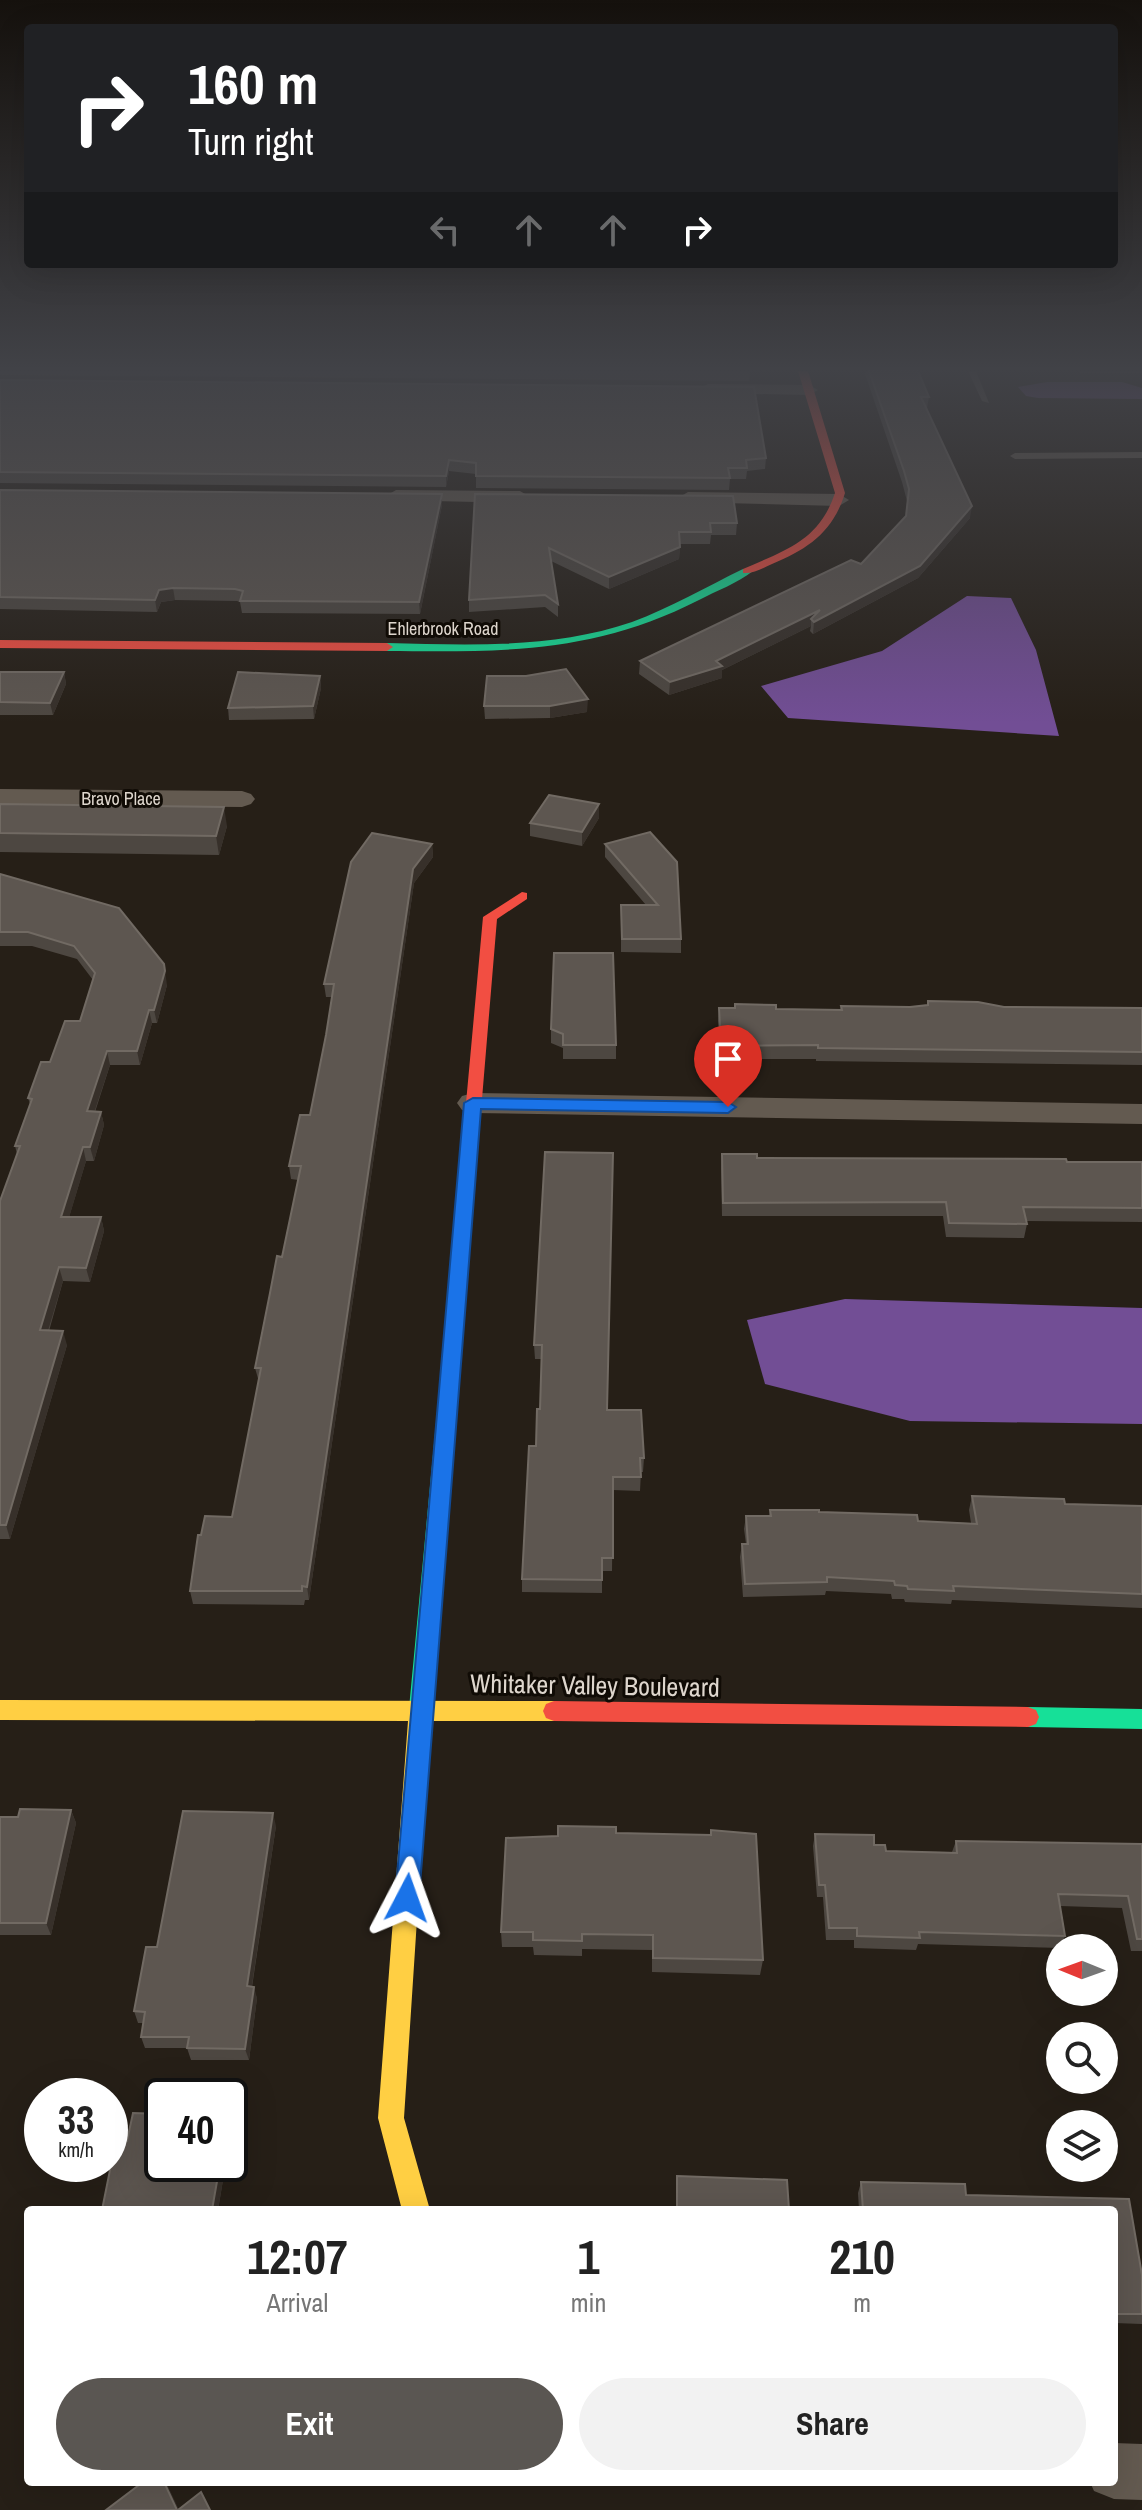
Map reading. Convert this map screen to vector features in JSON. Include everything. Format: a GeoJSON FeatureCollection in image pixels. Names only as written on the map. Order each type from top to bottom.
{"type":"FeatureCollection","features":[{"type":"Feature","properties":{"kind":"street"},"geometry":{"type":"LineString","coordinates":[[667,498],[839,500],[839,488]]}},
{"type":"Feature","properties":{"kind":"street"},"geometry":{"type":"LineString","coordinates":[[369,496],[541,497]]}},
{"type":"Feature","properties":{"kind":"street","name":"Ehlerbrook Road"},"geometry":{"type":"LineString","coordinates":[[0,644],[496,648],[576,640],[636,624],[798,548],[829,525],[840,504],[839,500]]}},
{"type":"Feature","properties":{"kind":"street","name":"Bravo Place"},"geometry":{"type":"LineString","coordinates":[[0,797],[242,799]]}},
{"type":"Feature","properties":{"kind":"street"},"geometry":{"type":"LineString","coordinates":[[415,2206],[391,2118],[420,1709],[490,917],[522,896]]}},
{"type":"Feature","properties":{"kind":"street"},"geometry":{"type":"LineString","coordinates":[[473,1103],[1142,1114]]}},
{"type":"Feature","properties":{"kind":"street","name":"Whitaker Valley Boulevard"},"geometry":{"type":"LineString","coordinates":[[0,1710],[420,1709],[1142,1719]]}},
{"type":"Feature","properties":{"kind":"street"},"geometry":{"type":"LineString","coordinates":[[1118,2471],[1142,2472]]}},
{"type":"Feature","properties":{"kind":"shaded area"},"geometry":{"type":"Polygon","coordinates":[[[967,596],[1011,598],[1036,650],[1059,736],[788,718],[761,686],[882,651],[967,596]]]}},
{"type":"Feature","properties":{"kind":"shaded area"},"geometry":{"type":"Polygon","coordinates":[[[845,1299],[1142,1308],[1142,1424],[910,1421],[765,1384],[747,1320],[845,1299]]]}},
{"type":"Feature","properties":{"kind":"building"},"geometry":{"type":"Polygon","coordinates":[[[964,488],[972,506],[920,566],[814,622],[811,619],[820,610],[716,661],[722,666],[670,682],[640,661],[851,560],[861,564],[906,516],[909,489],[964,488]]]}},
{"type":"Feature","properties":{"kind":"building"},"geometry":{"type":"Polygon","coordinates":[[[0,490],[442,494],[419,602],[240,601],[243,591],[235,589],[173,588],[159,590],[155,600],[0,597],[0,490]]]}},
{"type":"Feature","properties":{"kind":"building"},"geometry":{"type":"Polygon","coordinates":[[[475,494],[733,496],[737,523],[710,523],[711,532],[679,532],[680,547],[609,577],[549,548],[558,604],[545,595],[469,600],[475,494]]]}},
{"type":"Feature","properties":{"kind":"building"},"geometry":{"type":"Polygon","coordinates":[[[566,669],[588,699],[550,706],[484,706],[487,676],[526,676],[566,669]]]}},
{"type":"Feature","properties":{"kind":"building"},"geometry":{"type":"Polygon","coordinates":[[[0,672],[64,672],[50,703],[0,702],[0,672]]]}},
{"type":"Feature","properties":{"kind":"building"},"geometry":{"type":"Polygon","coordinates":[[[238,672],[320,676],[313,706],[228,708],[238,672]]]}},
{"type":"Feature","properties":{"kind":"building"},"geometry":{"type":"Polygon","coordinates":[[[549,795],[599,804],[582,832],[530,823],[549,795]]]}},
{"type":"Feature","properties":{"kind":"building"},"geometry":{"type":"Polygon","coordinates":[[[0,804],[224,807],[216,836],[0,833],[0,804]]]}},
{"type":"Feature","properties":{"kind":"building"},"geometry":{"type":"Polygon","coordinates":[[[650,832],[677,862],[681,939],[622,939],[621,905],[658,905],[605,844],[650,832]]]}},
{"type":"Feature","properties":{"kind":"building"},"geometry":{"type":"Polygon","coordinates":[[[372,833],[432,844],[413,869],[307,1587],[302,1586],[302,1591],[190,1591],[198,1535],[201,1535],[205,1516],[232,1517],[261,1368],[255,1368],[277,1256],[282,1257],[301,1166],[289,1166],[300,1115],[310,1115],[326,1035],[334,984],[324,984],[351,862],[372,833]]]}},
{"type":"Feature","properties":{"kind":"building"},"geometry":{"type":"Polygon","coordinates":[[[0,874],[119,908],[164,964],[165,971],[154,1010],[149,1010],[137,1051],[107,1051],[87,1111],[101,1112],[90,1147],[83,1147],[61,1217],[101,1217],[86,1268],[59,1267],[40,1330],[63,1331],[6,1525],[0,1525],[0,1201],[20,1146],[15,1146],[41,1062],[50,1062],[65,1021],[80,1021],[95,973],[74,946],[28,932],[0,932],[0,874]]]}},
{"type":"Feature","properties":{"kind":"building"},"geometry":{"type":"Polygon","coordinates":[[[554,953],[613,953],[616,1045],[563,1045],[563,1034],[551,1029],[554,953]]]}},
{"type":"Feature","properties":{"kind":"building"},"geometry":{"type":"Polygon","coordinates":[[[928,1001],[978,1002],[1004,1007],[1142,1008],[1142,1052],[721,1046],[719,1008],[735,1008],[735,1004],[776,1005],[776,1009],[842,1010],[841,1006],[910,1007],[928,1005],[928,1001]]]}},
{"type":"Feature","properties":{"kind":"building"},"geometry":{"type":"Polygon","coordinates":[[[545,1152],[613,1153],[607,1410],[641,1410],[644,1458],[640,1458],[641,1477],[613,1477],[613,1558],[602,1558],[602,1580],[522,1579],[529,1446],[536,1446],[537,1409],[540,1409],[542,1345],[534,1345],[545,1152]]]}},
{"type":"Feature","properties":{"kind":"building"},"geometry":{"type":"Polygon","coordinates":[[[722,1154],[757,1154],[757,1158],[1142,1162],[1142,1208],[1023,1207],[1027,1224],[949,1223],[946,1202],[723,1203],[722,1154]]]}},
{"type":"Feature","properties":{"kind":"building"},"geometry":{"type":"Polygon","coordinates":[[[972,1496],[1064,1499],[1065,1504],[1142,1506],[1142,1594],[953,1586],[954,1591],[908,1589],[907,1586],[895,1585],[894,1581],[827,1577],[827,1582],[745,1584],[742,1544],[748,1544],[746,1516],[771,1516],[770,1510],[819,1510],[917,1515],[918,1521],[977,1524],[972,1496]]]}},
{"type":"Feature","properties":{"kind":"building"},"geometry":{"type":"Polygon","coordinates":[[[20,1809],[71,1810],[46,1923],[0,1923],[0,1817],[18,1817],[20,1809]]]}},
{"type":"Feature","properties":{"kind":"building"},"geometry":{"type":"Polygon","coordinates":[[[183,1811],[273,1813],[247,1986],[254,1987],[245,2049],[187,2048],[189,2037],[141,2037],[145,2012],[134,2011],[146,1947],[157,1947],[183,1811]]]}},
{"type":"Feature","properties":{"kind":"building"},"geometry":{"type":"Polygon","coordinates":[[[558,1826],[616,1827],[616,1833],[711,1835],[711,1830],[756,1834],[763,1960],[653,1958],[653,1935],[582,1934],[582,1941],[533,1940],[533,1932],[501,1932],[506,1838],[558,1836],[558,1826]]]}},
{"type":"Feature","properties":{"kind":"building"},"geometry":{"type":"Polygon","coordinates":[[[815,1834],[874,1835],[874,1845],[885,1845],[886,1851],[957,1853],[956,1841],[1142,1844],[1142,1939],[1137,1939],[1128,1896],[1058,1894],[1065,1934],[919,1932],[920,1938],[857,1936],[857,1928],[829,1928],[825,1885],[819,1885],[815,1834]]]}},
{"type":"Feature","properties":{"kind":"building"},"geometry":{"type":"Polygon","coordinates":[[[133,2113],[144,2113],[144,2182],[217,2182],[213,2206],[103,2206],[108,2182],[128,2182],[128,2136],[133,2113]]]}},
{"type":"Feature","properties":{"kind":"building"},"geometry":{"type":"Polygon","coordinates":[[[677,2176],[787,2180],[789,2206],[677,2206],[677,2176]]]}},
{"type":"Feature","properties":{"kind":"building"},"geometry":{"type":"Polygon","coordinates":[[[861,2182],[965,2184],[966,2195],[1129,2199],[1142,2275],[1142,2314],[1118,2314],[1118,2206],[863,2206],[861,2182]]]}},
{"type":"Feature","properties":{"kind":"building"},"geometry":{"type":"Polygon","coordinates":[[[138,2486],[166,2486],[177,2510],[106,2510],[138,2486]]]}},
{"type":"Feature","properties":{"kind":"building"},"geometry":{"type":"Polygon","coordinates":[[[201,2492],[210,2510],[178,2510],[201,2492]]]}},
{"type":"Feature","properties":{"kind":"traffic: fast"},"geometry":{"type":"LineString","coordinates":[[387,647],[513,647],[575,640],[636,624],[747,571]]}},
{"type":"Feature","properties":{"kind":"traffic: fast"},"geometry":{"type":"LineString","coordinates":[[419,1719],[470,1147]]}},
{"type":"Feature","properties":{"kind":"traffic: fast"},"geometry":{"type":"LineString","coordinates":[[1028,1717],[1142,1719]]}},
{"type":"Feature","properties":{"kind":"traffic: slow"},"geometry":{"type":"LineString","coordinates":[[0,1710],[554,1711]]}},
{"type":"Feature","properties":{"kind":"traffic: slow"},"geometry":{"type":"LineString","coordinates":[[415,2206],[391,2118],[419,1719]]}},
{"type":"Feature","properties":{"kind":"traffic: jam"},"geometry":{"type":"LineString","coordinates":[[747,571],[792,551],[817,535],[835,510],[839,488]]}},
{"type":"Feature","properties":{"kind":"traffic: jam"},"geometry":{"type":"LineString","coordinates":[[0,644],[387,647]]}},
{"type":"Feature","properties":{"kind":"traffic: jam"},"geometry":{"type":"LineString","coordinates":[[470,1147],[490,917],[522,896]]}},
{"type":"Feature","properties":{"kind":"traffic: jam"},"geometry":{"type":"LineString","coordinates":[[554,1711],[1028,1717]]}},
{"type":"Feature","properties":{"kind":"route"},"geometry":{"type":"LineString","coordinates":[[407,1898],[420,1709],[473,1103],[728,1107]]}}]}
